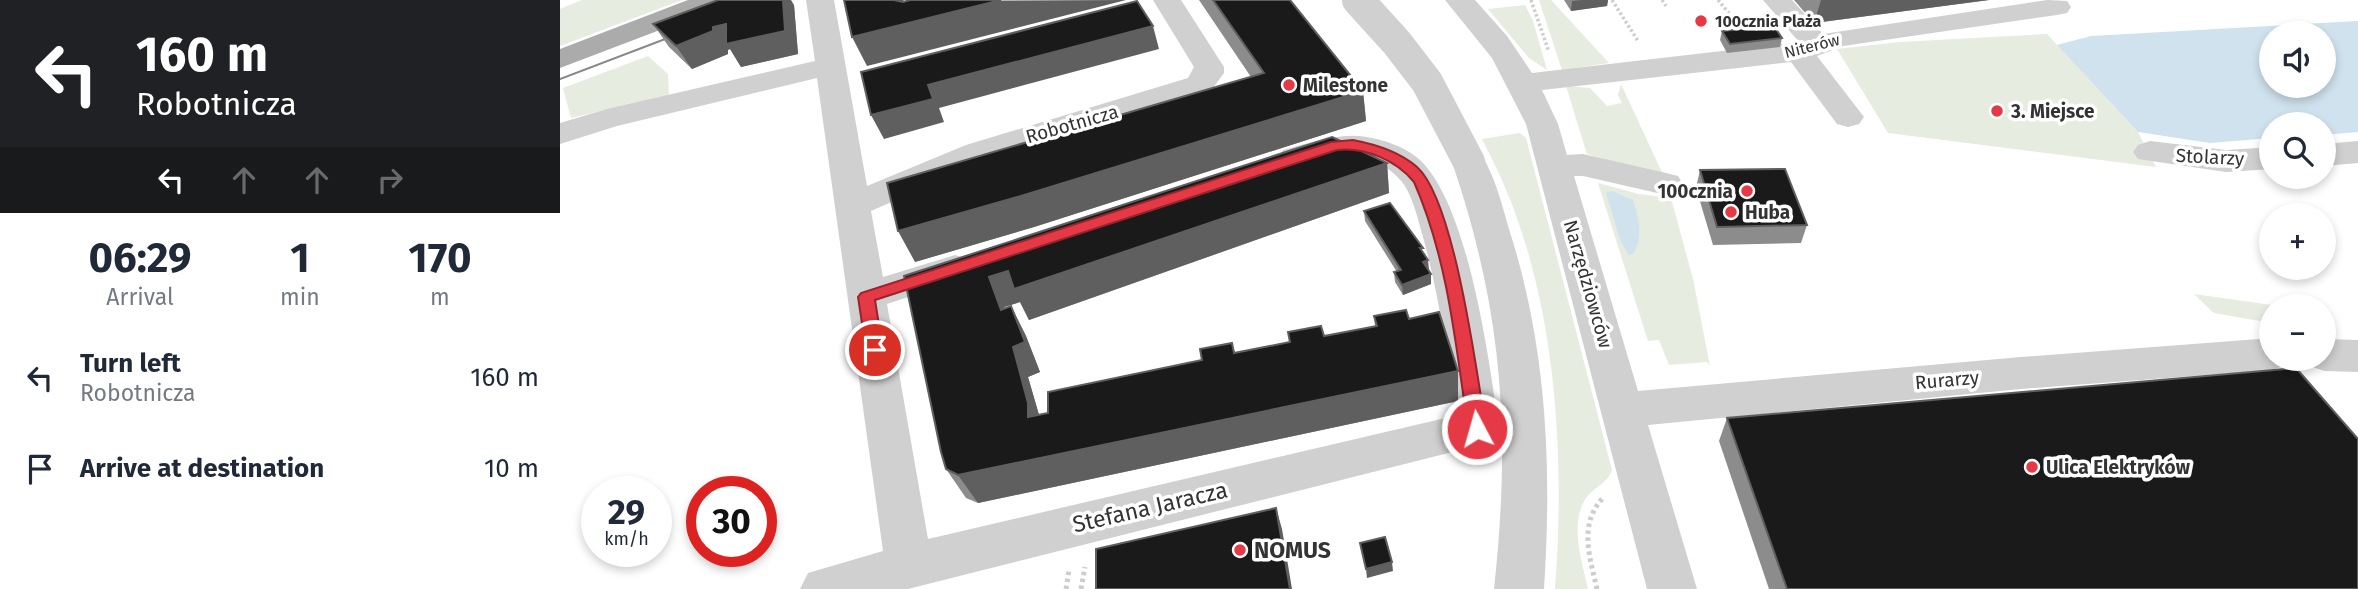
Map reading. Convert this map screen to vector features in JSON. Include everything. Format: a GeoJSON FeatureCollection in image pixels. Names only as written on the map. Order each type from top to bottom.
{"type":"FeatureCollection","features":[{"type":"Feature","properties":{"kind":"main road"},"geometry":{"type":"LineString","coordinates":[[560,59],[713,0]]}},
{"type":"Feature","properties":{"kind":"street"},"geometry":{"type":"LineString","coordinates":[[820,0],[841,81],[852,206],[909,566]]}},
{"type":"Feature","properties":{"kind":"street","name":"Robotnicza"},"geometry":{"type":"LineString","coordinates":[[852,206],[978,152],[1199,85],[1209,74],[1209,67],[1167,0]]}},
{"type":"Feature","properties":{"kind":"street"},"geometry":{"type":"LineString","coordinates":[[1358,0],[1397,43],[1427,82],[1469,162],[1497,244],[1515,325],[1525,479],[1519,589]]}},
{"type":"Feature","properties":{"kind":"street","name":"Narzędziowców"},"geometry":{"type":"LineString","coordinates":[[1459,0],[1508,57],[1524,83],[1542,124],[1672,589]]}},
{"type":"Feature","properties":{"kind":"street"},"geometry":{"type":"LineString","coordinates":[[1777,0],[1848,117]]}},
{"type":"Feature","properties":{"kind":"street","name":"Niterów"},"geometry":{"type":"LineString","coordinates":[[1524,83],[1808,49],[1838,38],[2057,8]]}},
{"type":"Feature","properties":{"kind":"street"},"geometry":{"type":"LineString","coordinates":[[560,134],[607,119],[841,81]]}},
{"type":"Feature","properties":{"kind":"street","name":"Stefana Jaracza"},"geometry":{"type":"LineString","coordinates":[[825,589],[909,566],[1477,429],[1461,320],[1437,224],[1420,180],[1411,169],[1372,148],[1353,144],[1335,145],[1259,170]]}},
{"type":"Feature","properties":{"kind":"street","name":"Stolarzy"},"geometry":{"type":"LineString","coordinates":[[2150,152],[2226,161],[2259,159]]}},
{"type":"Feature","properties":{"kind":"street"},"geometry":{"type":"LineString","coordinates":[[2336,154],[2358,152]]}},
{"type":"Feature","properties":{"kind":"street"},"geometry":{"type":"LineString","coordinates":[[1555,166],[1583,165],[1666,184]]}},
{"type":"Feature","properties":{"kind":"street"},"geometry":{"type":"LineString","coordinates":[[866,297],[981,260]]}},
{"type":"Feature","properties":{"kind":"street","name":"Rurarzy"},"geometry":{"type":"LineString","coordinates":[[1624,410],[2021,373],[2259,355]]}},
{"type":"Feature","properties":{"kind":"street"},"geometry":{"type":"LineString","coordinates":[[2336,355],[2358,356]]}},
{"type":"Feature","properties":{"kind":"path"},"geometry":{"type":"LineString","coordinates":[[1612,0],[1642,47]]}},
{"type":"Feature","properties":{"kind":"path"},"geometry":{"type":"LineString","coordinates":[[1662,0],[1666,6]]}},
{"type":"Feature","properties":{"kind":"path"},"geometry":{"type":"LineString","coordinates":[[1718,0],[1743,31]]}},
{"type":"Feature","properties":{"kind":"path"},"geometry":{"type":"LineString","coordinates":[[1081,589],[1087,555]]}},
{"type":"Feature","properties":{"kind":"path"},"geometry":{"type":"LineString","coordinates":[[1066,589],[1071,559]]}},
{"type":"Feature","properties":{"kind":"shaded area"},"geometry":{"type":"Polygon","coordinates":[[[582,0],[682,0],[560,46],[560,9],[582,0]]]}},
{"type":"Feature","properties":{"kind":"shaded area"},"geometry":{"type":"Polygon","coordinates":[[[1539,0],[1551,0],[1609,63],[1562,70],[1539,0]]]}},
{"type":"Feature","properties":{"kind":"shaded area"},"geometry":{"type":"Polygon","coordinates":[[[1525,5],[1533,21],[1547,70],[1529,58],[1488,9],[1525,5]]]}},
{"type":"Feature","properties":{"kind":"shaded area","name":"3. Miejsce"},"geometry":{"type":"Polygon","coordinates":[[[2047,34],[2138,132],[2156,167],[1888,133],[1837,49],[1900,42],[2047,34]]]}},
{"type":"Feature","properties":{"kind":"shaded area"},"geometry":{"type":"Polygon","coordinates":[[[648,56],[668,74],[669,95],[571,118],[563,88],[648,56]]]}},
{"type":"Feature","properties":{"kind":"shaded area"},"geometry":{"type":"Polygon","coordinates":[[[1621,84],[1665,179],[1587,154],[1566,86],[1590,88],[1607,106],[1622,103],[1618,95],[1621,84]]]}},
{"type":"Feature","properties":{"kind":"shaded area"},"geometry":{"type":"Polygon","coordinates":[[[1520,133],[1526,138],[1612,470],[1586,498],[1578,519],[1578,543],[1588,589],[1555,589],[1559,490],[1547,337],[1524,239],[1504,185],[1482,139],[1520,133]]]}},
{"type":"Feature","properties":{"kind":"shaded area"},"geometry":{"type":"Polygon","coordinates":[[[1598,183],[1639,194],[1671,198],[1693,279],[1710,366],[1707,362],[1669,365],[1659,340],[1648,341],[1598,183]]]}},
{"type":"Feature","properties":{"kind":"shaded area"},"geometry":{"type":"Polygon","coordinates":[[[2194,294],[2259,303],[2259,321],[2214,313],[2194,294]]]}},
{"type":"Feature","properties":{"kind":"water"},"geometry":{"type":"Polygon","coordinates":[[[2358,21],[2358,132],[2336,134],[2336,112],[2259,112],[2259,139],[2210,143],[2138,132],[2057,45],[2091,36],[2259,27],[2259,98],[2336,98],[2336,22],[2358,21]]]}},
{"type":"Feature","properties":{"kind":"water"},"geometry":{"type":"Polygon","coordinates":[[[1612,191],[1633,200],[1637,214],[1638,240],[1634,253],[1629,255],[1620,240],[1606,193],[1612,191]]]}},
{"type":"Feature","properties":{"kind":"building"},"geometry":{"type":"Polygon","coordinates":[[[718,0],[783,0],[785,31],[726,44],[726,24],[713,27],[713,31],[676,46],[653,24],[718,0]]]}},
{"type":"Feature","properties":{"kind":"building"},"geometry":{"type":"Polygon","coordinates":[[[844,0],[903,2],[1001,0],[852,37],[844,0]]]}},
{"type":"Feature","properties":{"kind":"building"},"geometry":{"type":"Polygon","coordinates":[[[1213,0],[1290,0],[1363,91],[898,231],[887,183],[1264,73],[1213,0]]]}},
{"type":"Feature","properties":{"kind":"building"},"geometry":{"type":"Polygon","coordinates":[[[1137,1],[1153,26],[928,85],[933,99],[871,115],[861,72],[1137,1]]]}},
{"type":"Feature","properties":{"kind":"building"},"geometry":{"type":"Polygon","coordinates":[[[1774,26],[1782,38],[1730,44],[1722,31],[1774,26]]]}},
{"type":"Feature","properties":{"kind":"building"},"geometry":{"type":"Polygon","coordinates":[[[1332,137],[1387,163],[1014,289],[1008,271],[989,277],[1001,310],[1011,306],[1025,342],[1013,347],[1028,403],[1028,417],[1048,413],[1048,392],[1202,360],[1200,349],[1232,343],[1234,353],[1290,342],[1288,332],[1321,326],[1324,336],[1377,326],[1374,316],[1406,310],[1409,319],[1439,312],[1458,371],[958,475],[946,469],[904,276],[1332,137]]]}},
{"type":"Feature","properties":{"kind":"building"},"geometry":{"type":"Polygon","coordinates":[[[1785,169],[1807,225],[1717,227],[1700,170],[1785,169]]]}},
{"type":"Feature","properties":{"kind":"building"},"geometry":{"type":"Polygon","coordinates":[[[1390,203],[1423,248],[1420,248],[1428,260],[1423,262],[1431,274],[1402,285],[1394,272],[1401,270],[1364,211],[1390,203]]]}},
{"type":"Feature","properties":{"kind":"building","name":"Ulica Elektryków"},"geometry":{"type":"Polygon","coordinates":[[[2262,371],[2299,371],[2358,439],[2358,589],[1787,589],[1727,418],[2262,371]]]}},
{"type":"Feature","properties":{"kind":"building","name":"NOMUS"},"geometry":{"type":"Polygon","coordinates":[[[1276,508],[1290,589],[1096,589],[1096,549],[1276,508]]]}},
{"type":"Feature","properties":{"kind":"building"},"geometry":{"type":"Polygon","coordinates":[[[1385,537],[1392,562],[1366,569],[1360,543],[1385,537]]]}},
{"type":"Feature","properties":{"kind":"tram line"},"geometry":{"type":"LineString","coordinates":[[560,79],[681,33]]}},
{"type":"Feature","properties":{"kind":"place","name":"100cznia Plaża"},"geometry":{"type":"Point","coordinates":[1701,21]}},
{"type":"Feature","properties":{"kind":"place","name":"Milestone"},"geometry":{"type":"Point","coordinates":[1289,85]}},
{"type":"Feature","properties":{"kind":"place","name":"3. Miejsce"},"geometry":{"type":"Point","coordinates":[1997,111]}},
{"type":"Feature","properties":{"kind":"place","name":"100cznia"},"geometry":{"type":"Point","coordinates":[1747,191]}},
{"type":"Feature","properties":{"kind":"place","name":"Huba"},"geometry":{"type":"Point","coordinates":[1731,212]}},
{"type":"Feature","properties":{"kind":"place","name":"Ulica Elektryków"},"geometry":{"type":"Point","coordinates":[2032,467]}},
{"type":"Feature","properties":{"kind":"place","name":"NOMUS"},"geometry":{"type":"Point","coordinates":[1240,550]}},
{"type":"Feature","properties":{"kind":"route"},"geometry":{"type":"LineString","coordinates":[[875,350],[866,297],[1335,145],[1353,144],[1372,148],[1411,169],[1420,180],[1429,200],[1446,255],[1461,320],[1477,429]]}}]}
